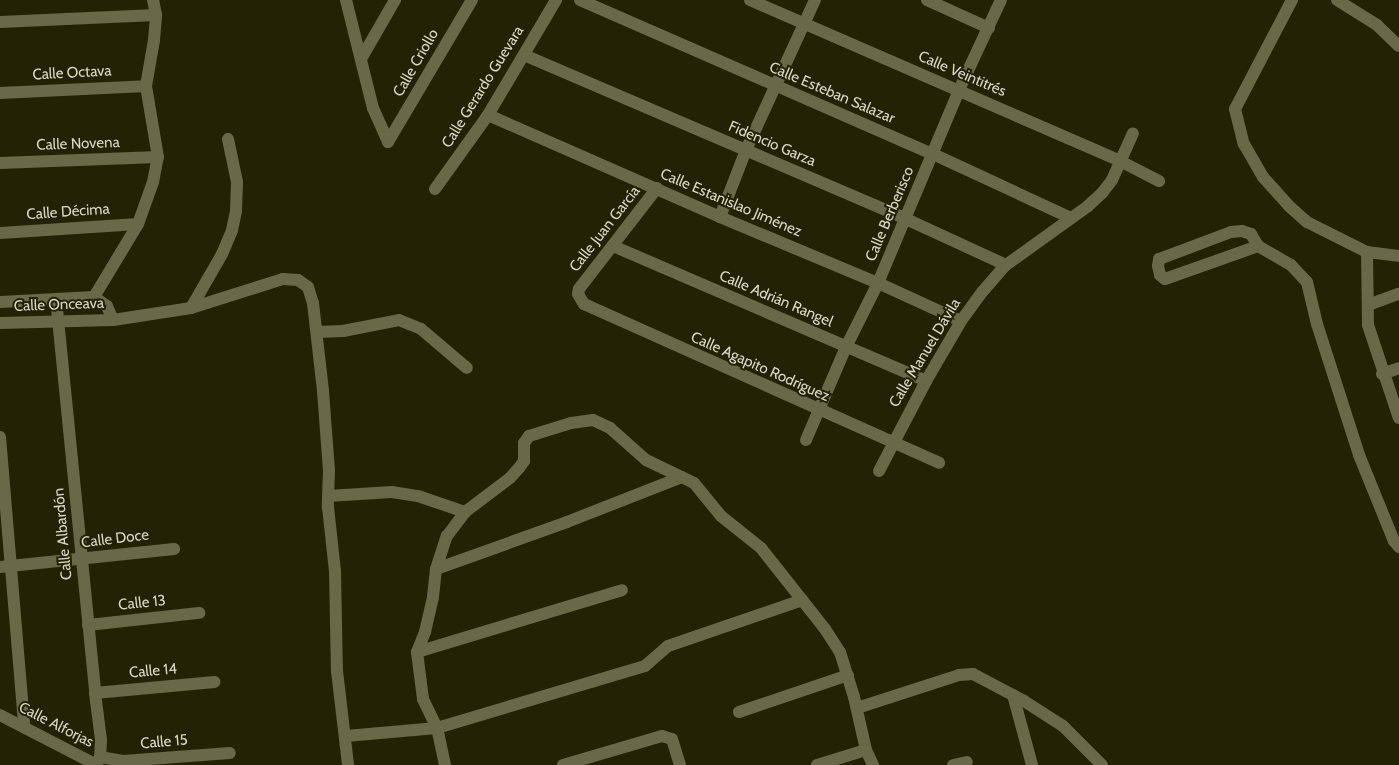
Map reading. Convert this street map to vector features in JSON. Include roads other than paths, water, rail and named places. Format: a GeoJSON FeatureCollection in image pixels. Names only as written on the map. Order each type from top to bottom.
{"type":"FeatureCollection","features":[{"type":"Feature","properties":{"kind":"street"},"geometry":{"type":"LineString","coordinates":[[94,297],[138,224],[148,196],[158,157],[146,86],[156,15],[153,0]]}},
{"type":"Feature","properties":{"kind":"street"},"geometry":{"type":"LineString","coordinates":[[346,0],[361,59]]}},
{"type":"Feature","properties":{"kind":"street"},"geometry":{"type":"LineString","coordinates":[[361,59],[395,0]]}},
{"type":"Feature","properties":{"kind":"street","name":"Calle Criollo"},"geometry":{"type":"LineString","coordinates":[[361,59],[373,108],[388,142],[472,0]]}},
{"type":"Feature","properties":{"kind":"street","name":"Calle Gerardo Guevara"},"geometry":{"type":"LineString","coordinates":[[435,189],[488,115],[556,0]]}},
{"type":"Feature","properties":{"kind":"street","name":"Calle Esteban Salazar"},"geometry":{"type":"LineString","coordinates":[[580,0],[934,154],[1071,218]]}},
{"type":"Feature","properties":{"kind":"street","name":"Calle Veintitrés"},"geometry":{"type":"LineString","coordinates":[[750,0],[1120,161],[1159,181]]}},
{"type":"Feature","properties":{"kind":"street"},"geometry":{"type":"LineString","coordinates":[[720,217],[746,150],[815,0]]}},
{"type":"Feature","properties":{"kind":"street"},"geometry":{"type":"LineString","coordinates":[[927,0],[989,28]]}},
{"type":"Feature","properties":{"kind":"street","name":"Calle Berberisco"},"geometry":{"type":"LineString","coordinates":[[806,440],[817,410],[878,283],[934,154],[959,90],[989,28],[1000,0]]}},
{"type":"Feature","properties":{"kind":"street"},"geometry":{"type":"LineString","coordinates":[[1292,0],[1235,109],[1235,116],[1244,144],[1263,178],[1288,206],[1307,222],[1368,252],[1399,256]]}},
{"type":"Feature","properties":{"kind":"street"},"geometry":{"type":"LineString","coordinates":[[1337,0],[1377,24],[1399,46]]}},
{"type":"Feature","properties":{"kind":"street"},"geometry":{"type":"LineString","coordinates":[[0,22],[156,15]]}},
{"type":"Feature","properties":{"kind":"street","name":"Fidencio Garza"},"geometry":{"type":"LineString","coordinates":[[524,55],[906,219],[1006,265]]}},
{"type":"Feature","properties":{"kind":"street","name":"Calle Octava"},"geometry":{"type":"LineString","coordinates":[[0,93],[146,86]]}},
{"type":"Feature","properties":{"kind":"street","name":"Calle Estanislao Jiménez"},"geometry":{"type":"LineString","coordinates":[[488,115],[720,217],[878,283],[961,321]]}},
{"type":"Feature","properties":{"kind":"street","name":"Calle Manuel Dávila"},"geometry":{"type":"LineString","coordinates":[[879,471],[926,381],[961,321],[982,291],[1006,265],[1102,193],[1112,180],[1133,133]]}},
{"type":"Feature","properties":{"kind":"street"},"geometry":{"type":"LineString","coordinates":[[191,308],[222,254],[232,230],[236,212],[237,182],[228,139]]}},
{"type":"Feature","properties":{"kind":"street","name":"Calle Novena"},"geometry":{"type":"LineString","coordinates":[[0,163],[158,157]]}},
{"type":"Feature","properties":{"kind":"street","name":"Calle Juan García"},"geometry":{"type":"LineString","coordinates":[[579,289],[657,188]]}},
{"type":"Feature","properties":{"kind":"street","name":"Calle Décima"},"geometry":{"type":"LineString","coordinates":[[0,233],[138,224]]}},
{"type":"Feature","properties":{"kind":"street"},"geometry":{"type":"LineString","coordinates":[[1258,246],[1165,279],[1160,275],[1159,259],[1231,232],[1242,231],[1252,234],[1258,246],[1292,266],[1307,282],[1319,333],[1359,455],[1394,541],[1399,548]]}},
{"type":"Feature","properties":{"kind":"street","name":"Calle Adrián Rangel"},"geometry":{"type":"LineString","coordinates":[[613,246],[926,381]]}},
{"type":"Feature","properties":{"kind":"street"},"geometry":{"type":"LineString","coordinates":[[1368,252],[1370,338],[1399,418]]}},
{"type":"Feature","properties":{"kind":"street"},"geometry":{"type":"LineString","coordinates":[[113,320],[191,308],[283,279],[298,280],[308,287],[313,303],[317,332],[329,470],[328,496],[335,571],[338,671],[348,765]]}},
{"type":"Feature","properties":{"kind":"street","name":"Calle Agapito Rodríguez"},"geometry":{"type":"LineString","coordinates":[[579,289],[580,299],[590,308],[892,444],[939,463]]}},
{"type":"Feature","properties":{"kind":"street"},"geometry":{"type":"LineString","coordinates":[[1368,305],[1399,294]]}},
{"type":"Feature","properties":{"kind":"street","name":"Calle Onceava"},"geometry":{"type":"LineString","coordinates":[[0,302],[94,297],[106,306],[113,320],[0,323]]}},
{"type":"Feature","properties":{"kind":"street","name":"Calle Albardón"},"geometry":{"type":"LineString","coordinates":[[56,299],[60,322],[95,693],[102,740],[97,763]]}},
{"type":"Feature","properties":{"kind":"street"},"geometry":{"type":"LineString","coordinates":[[317,332],[343,331],[399,320],[421,330],[467,368]]}},
{"type":"Feature","properties":{"kind":"street"},"geometry":{"type":"LineString","coordinates":[[1382,374],[1399,368]]}},
{"type":"Feature","properties":{"kind":"street"},"geometry":{"type":"LineString","coordinates":[[445,765],[437,728],[423,699],[417,652],[433,597],[436,569],[447,536],[465,512],[510,478],[519,468],[524,460],[524,443],[529,436],[553,427],[582,420],[593,420],[602,423],[646,460],[694,483],[721,516],[761,548],[840,652],[857,708],[866,750],[873,765]]}},
{"type":"Feature","properties":{"kind":"street"},"geometry":{"type":"LineString","coordinates":[[0,437],[5,566],[24,725]]}},
{"type":"Feature","properties":{"kind":"street"},"geometry":{"type":"LineString","coordinates":[[436,569],[567,522],[682,477]]}},
{"type":"Feature","properties":{"kind":"street"},"geometry":{"type":"LineString","coordinates":[[328,496],[392,492],[418,496],[465,512]]}},
{"type":"Feature","properties":{"kind":"street","name":"Calle Doce"},"geometry":{"type":"LineString","coordinates":[[5,566],[174,548]]}},
{"type":"Feature","properties":{"kind":"street"},"geometry":{"type":"LineString","coordinates":[[417,652],[622,590]]}},
{"type":"Feature","properties":{"kind":"street"},"geometry":{"type":"LineString","coordinates":[[346,736],[437,728],[645,666],[668,646],[802,600]]}},
{"type":"Feature","properties":{"kind":"street","name":"Calle 13"},"geometry":{"type":"LineString","coordinates":[[88,625],[199,613]]}},
{"type":"Feature","properties":{"kind":"street"},"geometry":{"type":"LineString","coordinates":[[857,708],[967,674],[980,676],[1063,726],[1102,765]]}},
{"type":"Feature","properties":{"kind":"street"},"geometry":{"type":"LineString","coordinates":[[739,712],[848,675]]}},
{"type":"Feature","properties":{"kind":"street","name":"Calle 14"},"geometry":{"type":"LineString","coordinates":[[95,693],[214,682]]}},
{"type":"Feature","properties":{"kind":"street"},"geometry":{"type":"LineString","coordinates":[[1013,695],[1032,765]]}},
{"type":"Feature","properties":{"kind":"street","name":"Calle Alforjas"},"geometry":{"type":"LineString","coordinates":[[0,714],[97,763]]}},
{"type":"Feature","properties":{"kind":"street"},"geometry":{"type":"LineString","coordinates":[[563,765],[662,736],[672,739],[680,765]]}},
{"type":"Feature","properties":{"kind":"street"},"geometry":{"type":"LineString","coordinates":[[817,765],[866,750]]}},
{"type":"Feature","properties":{"kind":"street","name":"Calle 15"},"geometry":{"type":"LineString","coordinates":[[97,763],[230,753]]}},
{"type":"Feature","properties":{"kind":"street"},"geometry":{"type":"LineString","coordinates":[[953,765],[967,762]]}}]}
